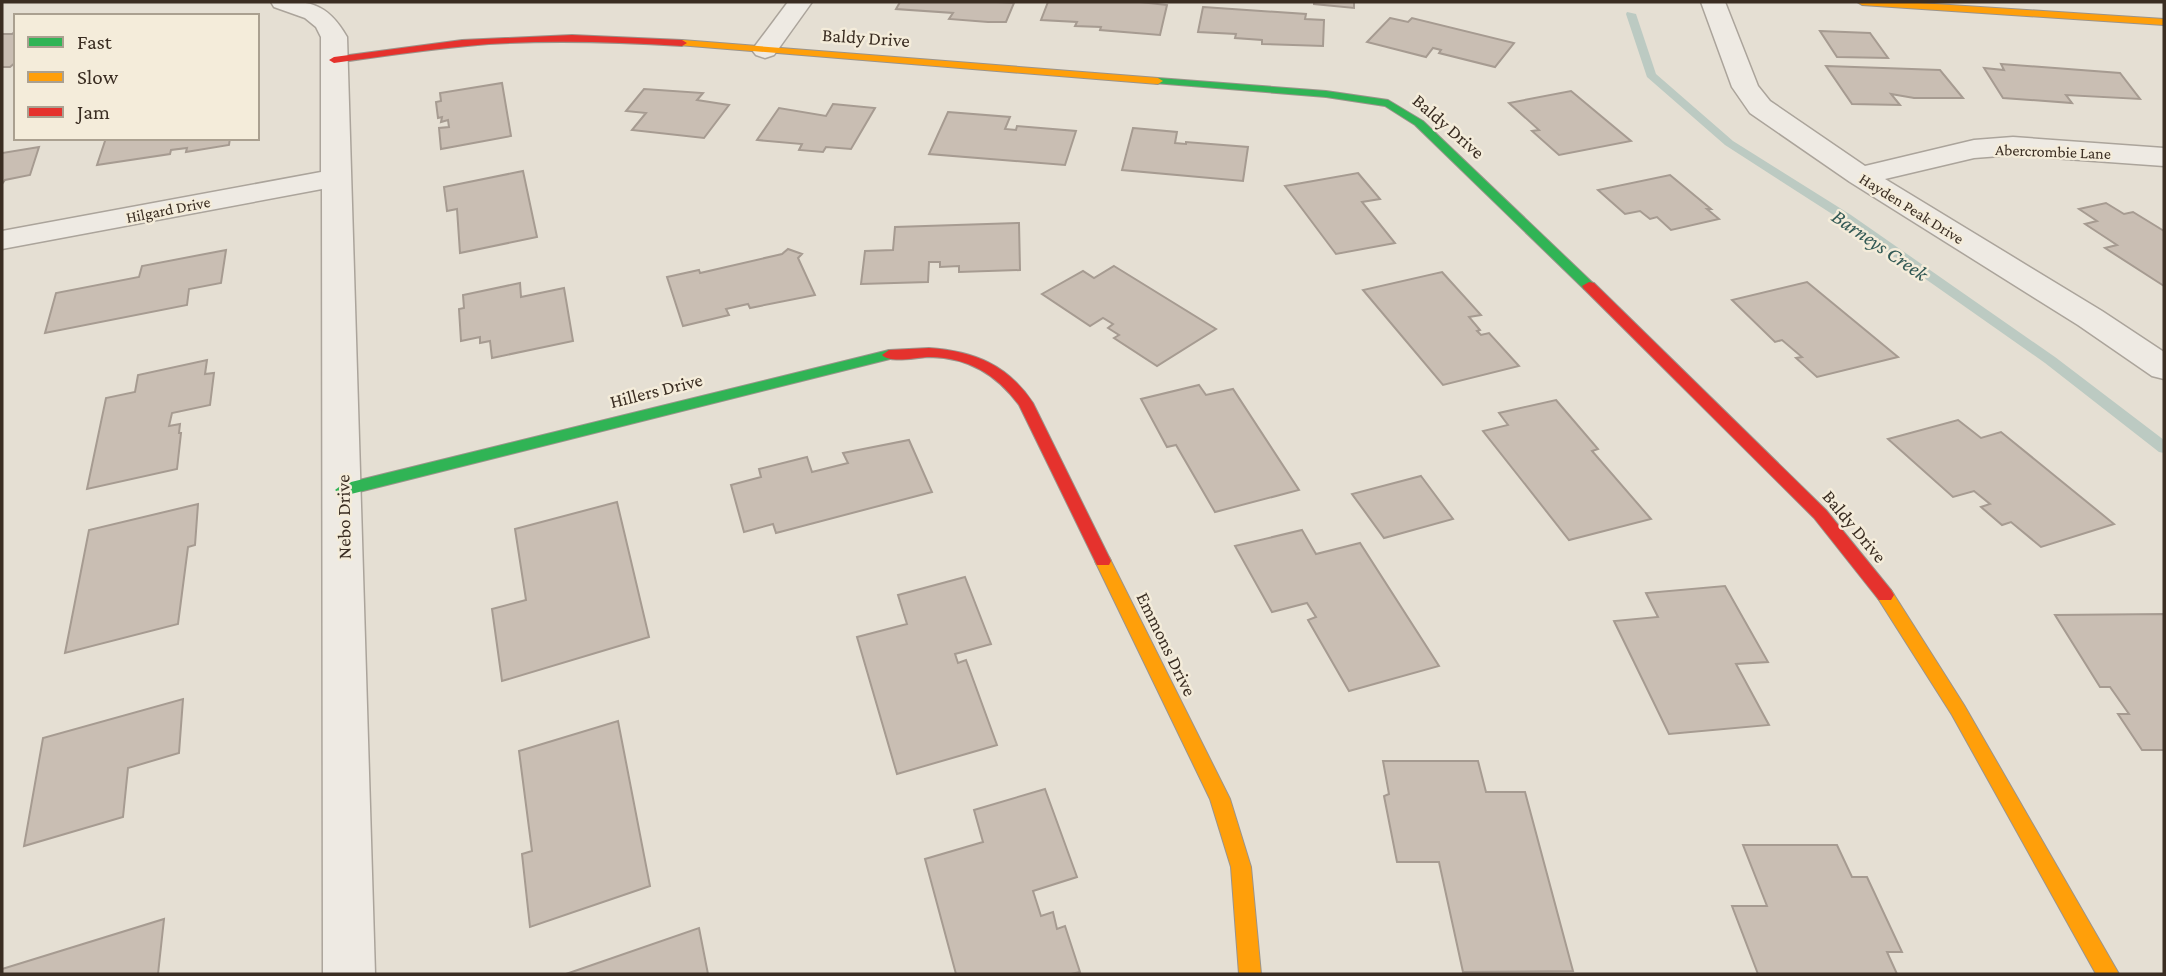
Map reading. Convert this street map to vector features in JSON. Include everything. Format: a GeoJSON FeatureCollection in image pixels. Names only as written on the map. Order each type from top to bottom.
{"type":"FeatureCollection","features":[{"type":"Feature","properties":{"kind":"street","name":"Nebo Drive"},"geometry":{"type":"LineString","coordinates":[[283,2],[309,10],[327,22],[334,37],[349,974]]}},
{"type":"Feature","properties":{"kind":"street"},"geometry":{"type":"LineString","coordinates":[[765,51],[800,2]]}},
{"type":"Feature","properties":{"kind":"street","name":"Hayden Peak Drive"},"geometry":{"type":"LineString","coordinates":[[1713,2],[1745,87],[1760,107],[1860,176],[2090,318],[2164,368]]}},
{"type":"Feature","properties":{"kind":"street"},"geometry":{"type":"LineString","coordinates":[[1862,2],[2164,22]]}},
{"type":"Feature","properties":{"kind":"street","name":"Baldy Drive"},"geometry":{"type":"LineString","coordinates":[[334,60],[463,43],[547,38],[614,38],[1361,98],[1388,103],[1419,122],[1820,514],[1887,597],[1958,710],[2108,974]]}},
{"type":"Feature","properties":{"kind":"street","name":"Abercrombie Lane"},"geometry":{"type":"LineString","coordinates":[[1860,176],[1974,149],[2013,146],[2164,157]]}},
{"type":"Feature","properties":{"kind":"street","name":"Hilgard Drive"},"geometry":{"type":"LineString","coordinates":[[2,240],[335,178]]}},
{"type":"Feature","properties":{"kind":"street","name":"Hillers Drive"},"geometry":{"type":"LineString","coordinates":[[343,490],[881,356],[919,351],[949,353],[981,361]]}},
{"type":"Feature","properties":{"kind":"street","name":"Emmons Drive"},"geometry":{"type":"LineString","coordinates":[[981,361],[1008,378],[1026,403],[1220,799],[1241,867],[1250,974]]}},
{"type":"Feature","properties":{"kind":"building"},"geometry":{"type":"Polygon","coordinates":[[[900,2],[1014,3],[1006,22],[988,22],[949,19],[953,13],[896,9],[900,2]]]}},
{"type":"Feature","properties":{"kind":"building"},"geometry":{"type":"Polygon","coordinates":[[[1048,2],[1140,2],[1167,5],[1160,35],[1100,30],[1101,27],[1075,26],[1077,22],[1041,20],[1048,2]]]}},
{"type":"Feature","properties":{"kind":"building"},"geometry":{"type":"Polygon","coordinates":[[[1354,2],[1354,8],[1314,4],[1354,2]]]}},
{"type":"Feature","properties":{"kind":"building"},"geometry":{"type":"Polygon","coordinates":[[[1203,7],[1306,14],[1305,19],[1324,20],[1323,46],[1262,44],[1262,40],[1235,38],[1236,34],[1198,32],[1203,7]]]}},
{"type":"Feature","properties":{"kind":"building"},"geometry":{"type":"Polygon","coordinates":[[[1390,18],[1408,22],[1412,18],[1514,43],[1495,67],[1439,53],[1441,50],[1433,48],[1426,57],[1367,42],[1390,18]]]}},
{"type":"Feature","properties":{"kind":"building"},"geometry":{"type":"Polygon","coordinates":[[[1820,31],[1870,33],[1888,58],[1837,57],[1820,31]]]}},
{"type":"Feature","properties":{"kind":"building"},"geometry":{"type":"Polygon","coordinates":[[[14,32],[14,64],[10,67],[2,67],[2,34],[14,32]]]}},
{"type":"Feature","properties":{"kind":"building"},"geometry":{"type":"Polygon","coordinates":[[[2001,64],[2120,73],[2140,99],[2066,95],[2072,103],[2003,98],[1984,68],[2004,70],[2001,64]]]}},
{"type":"Feature","properties":{"kind":"building"},"geometry":{"type":"Polygon","coordinates":[[[1826,66],[1940,70],[1963,98],[1914,98],[1891,94],[1900,105],[1852,104],[1826,66]]]}},
{"type":"Feature","properties":{"kind":"building"},"geometry":{"type":"Polygon","coordinates":[[[502,83],[511,136],[441,149],[439,128],[449,127],[448,120],[441,122],[442,117],[438,118],[436,102],[441,101],[440,93],[502,83]]]}},
{"type":"Feature","properties":{"kind":"building"},"geometry":{"type":"Polygon","coordinates":[[[644,89],[703,93],[697,100],[729,105],[704,138],[632,130],[646,113],[626,111],[644,89]]]}},
{"type":"Feature","properties":{"kind":"building"},"geometry":{"type":"Polygon","coordinates":[[[1571,91],[1631,141],[1559,155],[1532,131],[1539,130],[1509,103],[1571,91]]]}},
{"type":"Feature","properties":{"kind":"building"},"geometry":{"type":"Polygon","coordinates":[[[833,104],[875,108],[851,149],[826,147],[823,152],[799,150],[802,144],[757,140],[779,108],[826,116],[833,104]]]}},
{"type":"Feature","properties":{"kind":"building"},"geometry":{"type":"Polygon","coordinates":[[[948,112],[1010,117],[1005,129],[1016,130],[1017,126],[1076,131],[1065,165],[929,154],[948,112]]]}},
{"type":"Feature","properties":{"kind":"building"},"geometry":{"type":"Polygon","coordinates":[[[1133,128],[1177,132],[1175,143],[1248,147],[1243,181],[1122,170],[1133,128]]]}},
{"type":"Feature","properties":{"kind":"building"},"geometry":{"type":"Polygon","coordinates":[[[105,140],[230,140],[229,145],[186,152],[187,148],[171,150],[170,154],[97,165],[105,140]]]}},
{"type":"Feature","properties":{"kind":"building"},"geometry":{"type":"Polygon","coordinates":[[[39,147],[30,175],[5,180],[2,184],[2,153],[39,147]]]}},
{"type":"Feature","properties":{"kind":"building"},"geometry":{"type":"Polygon","coordinates":[[[523,171],[537,237],[460,253],[457,209],[447,211],[444,187],[523,171]]]}},
{"type":"Feature","properties":{"kind":"building"},"geometry":{"type":"Polygon","coordinates":[[[1358,173],[1380,199],[1362,202],[1395,243],[1336,254],[1285,186],[1358,173]]]}},
{"type":"Feature","properties":{"kind":"building"},"geometry":{"type":"Polygon","coordinates":[[[1670,175],[1719,219],[1671,230],[1657,217],[1650,219],[1640,211],[1625,214],[1598,190],[1670,175]]]}},
{"type":"Feature","properties":{"kind":"building"},"geometry":{"type":"Polygon","coordinates":[[[2106,203],[2124,214],[2133,212],[2164,231],[2164,286],[2105,248],[2117,245],[2085,224],[2097,221],[2079,209],[2106,203]]]}},
{"type":"Feature","properties":{"kind":"building"},"geometry":{"type":"Polygon","coordinates":[[[1019,223],[1020,270],[959,272],[959,266],[940,267],[940,262],[929,262],[928,282],[861,284],[865,251],[893,250],[895,227],[1019,223]]]}},
{"type":"Feature","properties":{"kind":"building"},"geometry":{"type":"Polygon","coordinates":[[[788,249],[802,254],[798,258],[815,295],[750,308],[748,304],[726,309],[729,315],[683,326],[667,277],[699,270],[700,273],[782,254],[788,249]]]}},
{"type":"Feature","properties":{"kind":"building"},"geometry":{"type":"Polygon","coordinates":[[[226,250],[221,283],[189,289],[187,305],[45,333],[56,293],[139,277],[142,266],[226,250]]]}},
{"type":"Feature","properties":{"kind":"building"},"geometry":{"type":"Polygon","coordinates":[[[1114,266],[1216,329],[1157,366],[1114,338],[1119,335],[1108,328],[1113,324],[1103,318],[1090,326],[1042,294],[1083,271],[1094,278],[1114,266]]]}},
{"type":"Feature","properties":{"kind":"building"},"geometry":{"type":"Polygon","coordinates":[[[1442,272],[1481,315],[1469,317],[1480,330],[1477,331],[1481,335],[1489,333],[1519,366],[1443,385],[1363,290],[1442,272]]]}},
{"type":"Feature","properties":{"kind":"building"},"geometry":{"type":"Polygon","coordinates":[[[1807,282],[1898,357],[1817,377],[1796,358],[1802,357],[1782,340],[1775,342],[1732,300],[1807,282]]]}},
{"type":"Feature","properties":{"kind":"building"},"geometry":{"type":"Polygon","coordinates":[[[520,283],[521,297],[564,288],[573,341],[492,358],[490,341],[480,343],[480,337],[461,341],[459,309],[464,308],[463,295],[520,283]]]}},
{"type":"Feature","properties":{"kind":"building"},"geometry":{"type":"Polygon","coordinates":[[[207,360],[205,374],[214,373],[210,405],[172,413],[169,426],[180,424],[181,433],[177,469],[87,489],[106,398],[135,392],[138,375],[207,360]]]}},
{"type":"Feature","properties":{"kind":"building"},"geometry":{"type":"Polygon","coordinates":[[[1199,385],[1206,395],[1233,389],[1299,490],[1215,512],[1176,445],[1167,447],[1141,399],[1199,385]]]}},
{"type":"Feature","properties":{"kind":"building"},"geometry":{"type":"Polygon","coordinates":[[[1556,400],[1598,449],[1592,451],[1651,519],[1569,540],[1483,431],[1508,425],[1499,413],[1556,400]]]}},
{"type":"Feature","properties":{"kind":"building"},"geometry":{"type":"Polygon","coordinates":[[[1958,420],[1981,438],[2001,432],[2114,524],[2041,547],[2011,522],[2002,525],[1981,507],[1990,504],[1974,491],[1953,497],[1888,439],[1958,420]]]}},
{"type":"Feature","properties":{"kind":"building"},"geometry":{"type":"Polygon","coordinates":[[[909,440],[932,492],[776,533],[773,524],[744,532],[731,485],[761,477],[759,469],[807,457],[812,472],[848,463],[843,453],[909,440]]]}},
{"type":"Feature","properties":{"kind":"building"},"geometry":{"type":"Polygon","coordinates":[[[1421,476],[1453,519],[1384,538],[1352,494],[1421,476]]]}},
{"type":"Feature","properties":{"kind":"building"},"geometry":{"type":"Polygon","coordinates":[[[617,502],[649,637],[502,681],[492,609],[526,600],[515,529],[617,502]]]}},
{"type":"Feature","properties":{"kind":"building"},"geometry":{"type":"Polygon","coordinates":[[[198,504],[195,545],[188,547],[178,624],[65,653],[89,530],[198,504]]]}},
{"type":"Feature","properties":{"kind":"building"},"geometry":{"type":"Polygon","coordinates":[[[1302,530],[1316,554],[1360,543],[1439,666],[1349,691],[1308,620],[1316,617],[1307,603],[1272,612],[1235,546],[1302,530]]]}},
{"type":"Feature","properties":{"kind":"building"},"geometry":{"type":"Polygon","coordinates":[[[965,577],[991,644],[955,654],[958,663],[966,660],[997,745],[897,774],[857,637],[907,624],[898,595],[965,577]]]}},
{"type":"Feature","properties":{"kind":"building"},"geometry":{"type":"Polygon","coordinates":[[[1725,586],[1768,662],[1736,664],[1769,725],[1669,734],[1614,621],[1658,617],[1646,593],[1725,586]]]}},
{"type":"Feature","properties":{"kind":"building"},"geometry":{"type":"Polygon","coordinates":[[[2164,614],[2164,750],[2142,750],[2118,714],[2129,714],[2110,687],[2100,687],[2055,615],[2164,614]]]}},
{"type":"Feature","properties":{"kind":"building"},"geometry":{"type":"Polygon","coordinates":[[[183,699],[179,753],[128,768],[123,817],[24,846],[43,738],[183,699]]]}},
{"type":"Feature","properties":{"kind":"building"},"geometry":{"type":"Polygon","coordinates":[[[618,721],[650,886],[530,927],[522,854],[532,851],[519,751],[618,721]]]}},
{"type":"Feature","properties":{"kind":"building"},"geometry":{"type":"Polygon","coordinates":[[[1383,761],[1478,761],[1486,792],[1525,792],[1573,971],[1463,972],[1439,862],[1397,862],[1384,796],[1389,794],[1383,761]]]}},
{"type":"Feature","properties":{"kind":"building"},"geometry":{"type":"Polygon","coordinates":[[[1045,789],[1077,877],[1033,891],[1041,916],[1053,912],[1057,929],[1065,926],[1080,972],[956,974],[925,859],[983,842],[974,810],[1045,789]]]}},
{"type":"Feature","properties":{"kind":"building"},"geometry":{"type":"Polygon","coordinates":[[[1743,845],[1837,845],[1852,877],[1867,877],[1902,952],[1887,952],[1897,974],[1758,974],[1732,906],[1767,906],[1743,845]]]}},
{"type":"Feature","properties":{"kind":"building"},"geometry":{"type":"Polygon","coordinates":[[[164,919],[158,974],[2,974],[2,969],[164,919]]]}},
{"type":"Feature","properties":{"kind":"building"},"geometry":{"type":"Polygon","coordinates":[[[699,928],[708,974],[566,974],[699,928]]]}},
{"type":"Feature","properties":{"kind":"waterway","name":"Barneys Creek"},"geometry":{"type":"LineString","coordinates":[[1631,14],[1651,75],[1729,143],[1847,218],[2050,360],[2164,448]]}},
{"type":"Feature","properties":{"kind":"traffic: fast"},"geometry":{"type":"LineString","coordinates":[[1158,81],[1326,94],[1388,103],[1419,123],[1589,286]]}},
{"type":"Feature","properties":{"kind":"traffic: fast"},"geometry":{"type":"LineString","coordinates":[[343,490],[889,355]]}},
{"type":"Feature","properties":{"kind":"traffic: slow"},"geometry":{"type":"LineString","coordinates":[[1862,2],[2164,22]]}},
{"type":"Feature","properties":{"kind":"traffic: slow"},"geometry":{"type":"LineString","coordinates":[[682,43],[1158,81]]}},
{"type":"Feature","properties":{"kind":"traffic: slow"},"geometry":{"type":"LineString","coordinates":[[1103,561],[1220,799],[1241,867],[1250,974]]}},
{"type":"Feature","properties":{"kind":"traffic: slow"},"geometry":{"type":"LineString","coordinates":[[1885,595],[1958,710],[2108,974]]}},
{"type":"Feature","properties":{"kind":"traffic: jam"},"geometry":{"type":"LineString","coordinates":[[334,60],[462,43],[517,39],[682,43]]}},
{"type":"Feature","properties":{"kind":"traffic: jam"},"geometry":{"type":"LineString","coordinates":[[1589,286],[1820,514],[1885,595]]}},
{"type":"Feature","properties":{"kind":"traffic: jam"},"geometry":{"type":"LineString","coordinates":[[889,355],[929,353],[966,358],[999,373],[1013,386],[1026,403],[1103,561]]}}]}
